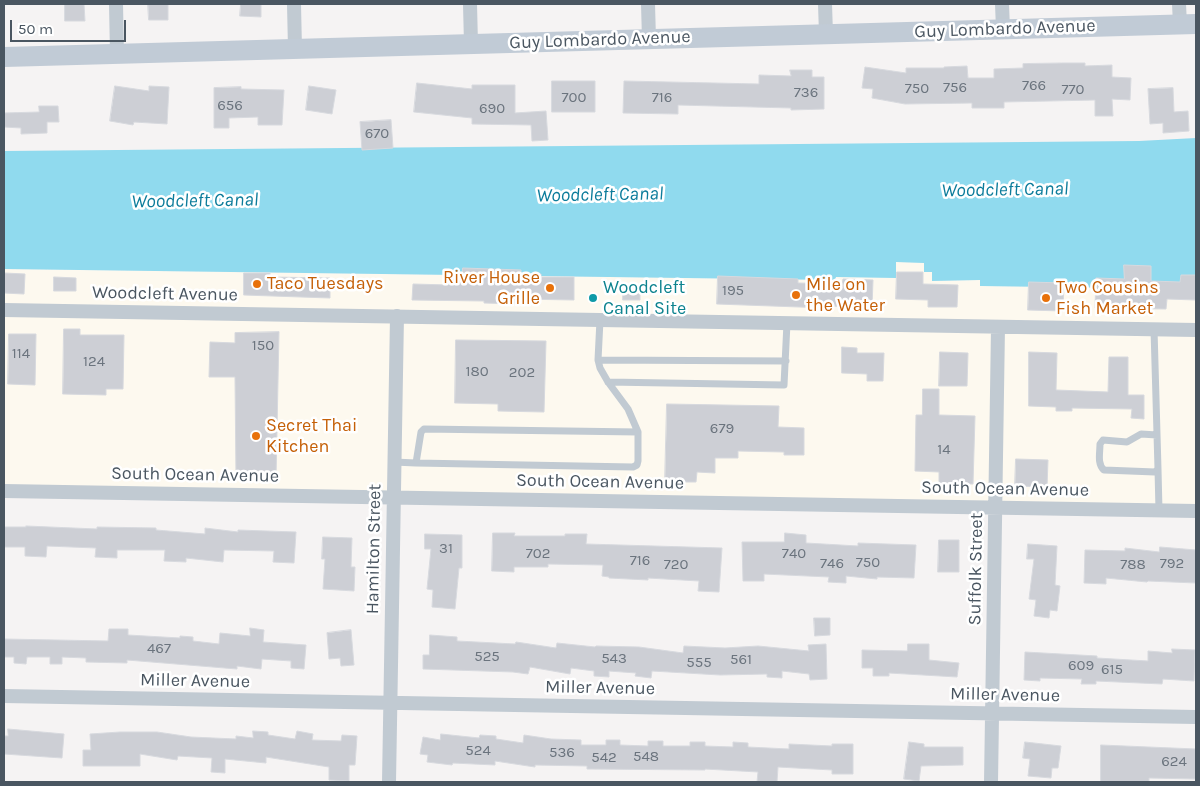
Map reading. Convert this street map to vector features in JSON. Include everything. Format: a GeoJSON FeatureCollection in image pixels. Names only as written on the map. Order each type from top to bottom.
{"type":"FeatureCollection","features":[{"type":"Feature","properties":{"kind":"street"},"geometry":{"type":"LineString","coordinates":[[116,4],[117,54]]}},
{"type":"Feature","properties":{"kind":"street"},"geometry":{"type":"LineString","coordinates":[[294,4],[295,49]]}},
{"type":"Feature","properties":{"kind":"street"},"geometry":{"type":"LineString","coordinates":[[470,4],[472,44]]}},
{"type":"Feature","properties":{"kind":"street"},"geometry":{"type":"LineString","coordinates":[[648,4],[649,39]]}},
{"type":"Feature","properties":{"kind":"street"},"geometry":{"type":"LineString","coordinates":[[825,4],[826,34]]}},
{"type":"Feature","properties":{"kind":"street"},"geometry":{"type":"LineString","coordinates":[[1002,4],[1003,29]]}},
{"type":"Feature","properties":{"kind":"street"},"geometry":{"type":"LineString","coordinates":[[1179,4],[1188,24]]}},
{"type":"Feature","properties":{"kind":"street","name":"Guy Lombardo Avenue"},"geometry":{"type":"LineString","coordinates":[[4,57],[1188,24]]}},
{"type":"Feature","properties":{"kind":"street","name":"Woodcleft Avenue"},"geometry":{"type":"LineString","coordinates":[[4,310],[1196,330]]}},
{"type":"Feature","properties":{"kind":"street","name":"Hamilton Street"},"geometry":{"type":"LineString","coordinates":[[388,782],[397,316]]}},
{"type":"Feature","properties":{"kind":"street","name":"Suffolk Street"},"geometry":{"type":"LineString","coordinates":[[991,782],[998,327]]}},
{"type":"Feature","properties":{"kind":"street","name":"South Ocean Avenue"},"geometry":{"type":"LineString","coordinates":[[4,491],[1196,511]]}},
{"type":"Feature","properties":{"kind":"street","name":"Miller Avenue"},"geometry":{"type":"LineString","coordinates":[[4,696],[1196,717]]}},
{"type":"Feature","properties":{"kind":"lane"},"geometry":{"type":"LineString","coordinates":[[394,462],[634,467],[637,465],[638,432],[628,408],[600,368],[598,360],[600,320]]}},
{"type":"Feature","properties":{"kind":"lane"},"geometry":{"type":"LineString","coordinates":[[608,382],[784,385],[787,323]]}},
{"type":"Feature","properties":{"kind":"lane"},"geometry":{"type":"LineString","coordinates":[[1154,329],[1159,510]]}},
{"type":"Feature","properties":{"kind":"lane"},"geometry":{"type":"LineString","coordinates":[[598,360],[786,361]]}},
{"type":"Feature","properties":{"kind":"lane"},"geometry":{"type":"LineString","coordinates":[[416,463],[421,432],[424,429],[638,432]]}},
{"type":"Feature","properties":{"kind":"lane"},"geometry":{"type":"LineString","coordinates":[[1157,435],[1141,434],[1126,442],[1103,440],[1100,444],[1099,463],[1104,470],[1155,472],[1158,469]]}},
{"type":"Feature","properties":{"kind":"shaded area"},"geometry":{"type":"Polygon","coordinates":[[[896,262],[924,263],[932,272],[933,281],[980,280],[980,286],[1196,289],[1196,516],[4,489],[4,269],[835,280],[836,277],[895,278],[896,262]]]}},
{"type":"Feature","properties":{"kind":"water","name":"Woodcleft Canal"},"geometry":{"type":"Polygon","coordinates":[[[1196,138],[1196,289],[980,286],[980,280],[932,281],[932,272],[924,272],[924,263],[896,262],[896,278],[836,277],[835,280],[4,269],[4,151],[1139,141],[1196,138]]]}},
{"type":"Feature","properties":{"kind":"building"},"geometry":{"type":"Polygon","coordinates":[[[65,4],[84,4],[85,21],[65,21],[65,4]]]}},
{"type":"Feature","properties":{"kind":"building"},"geometry":{"type":"Polygon","coordinates":[[[148,4],[168,4],[168,20],[149,20],[148,4]]]}},
{"type":"Feature","properties":{"kind":"building"},"geometry":{"type":"Polygon","coordinates":[[[241,4],[261,4],[261,17],[240,16],[241,4]]]}},
{"type":"Feature","properties":{"kind":"building"},"geometry":{"type":"Polygon","coordinates":[[[1085,63],[1085,66],[1112,65],[1112,77],[1131,78],[1130,100],[1112,99],[1113,116],[1095,116],[1095,100],[1004,102],[1004,108],[972,108],[972,103],[905,104],[872,98],[873,89],[862,88],[865,67],[906,73],[906,68],[967,66],[968,78],[994,78],[994,69],[1023,68],[1023,64],[1085,63]]]}},
{"type":"Feature","properties":{"kind":"building"},"geometry":{"type":"Polygon","coordinates":[[[790,70],[812,70],[812,77],[824,77],[824,109],[791,110],[791,108],[678,105],[678,114],[623,113],[624,81],[759,84],[759,75],[791,76],[790,70]]]}},
{"type":"Feature","properties":{"kind":"building"},"geometry":{"type":"Polygon","coordinates":[[[552,81],[595,81],[595,112],[552,112],[552,81]]]}},
{"type":"Feature","properties":{"kind":"building"},"geometry":{"type":"Polygon","coordinates":[[[417,83],[472,89],[472,85],[515,85],[515,113],[546,111],[548,140],[532,141],[531,125],[472,124],[472,118],[414,112],[417,83]]]}},
{"type":"Feature","properties":{"kind":"building"},"geometry":{"type":"Polygon","coordinates":[[[115,86],[149,91],[149,86],[169,87],[167,124],[134,122],[133,125],[110,121],[115,86]]]}},
{"type":"Feature","properties":{"kind":"building"},"geometry":{"type":"Polygon","coordinates":[[[309,86],[336,90],[332,114],[306,110],[309,86]]]}},
{"type":"Feature","properties":{"kind":"building"},"geometry":{"type":"Polygon","coordinates":[[[241,87],[241,89],[284,90],[282,125],[258,125],[258,117],[229,118],[229,128],[214,128],[214,88],[241,87]]]}},
{"type":"Feature","properties":{"kind":"building"},"geometry":{"type":"Polygon","coordinates":[[[1173,88],[1174,112],[1188,111],[1189,131],[1163,133],[1163,123],[1150,124],[1148,89],[1173,88]]]}},
{"type":"Feature","properties":{"kind":"building"},"geometry":{"type":"Polygon","coordinates":[[[39,106],[58,106],[59,122],[47,122],[47,133],[21,134],[21,128],[4,127],[4,113],[39,112],[39,106]]]}},
{"type":"Feature","properties":{"kind":"building"},"geometry":{"type":"Polygon","coordinates":[[[391,120],[393,148],[362,150],[360,122],[391,120]]]}},
{"type":"Feature","properties":{"kind":"building"},"geometry":{"type":"Polygon","coordinates":[[[1124,265],[1151,266],[1151,281],[1180,282],[1181,275],[1196,275],[1196,300],[1167,299],[1166,309],[1095,308],[1096,278],[1124,279],[1124,265]]]}},
{"type":"Feature","properties":{"kind":"building"},"geometry":{"type":"Polygon","coordinates":[[[463,268],[521,270],[521,274],[541,274],[541,277],[574,277],[574,300],[520,299],[520,304],[484,303],[484,301],[412,300],[413,284],[448,285],[448,275],[462,276],[463,268]]]}},
{"type":"Feature","properties":{"kind":"building"},"geometry":{"type":"Polygon","coordinates":[[[897,272],[923,272],[923,284],[958,285],[957,307],[928,307],[928,300],[896,299],[897,272]]]}},
{"type":"Feature","properties":{"kind":"building"},"geometry":{"type":"Polygon","coordinates":[[[4,273],[25,274],[24,294],[4,293],[4,273]]]}},
{"type":"Feature","properties":{"kind":"building"},"geometry":{"type":"Polygon","coordinates":[[[244,273],[270,273],[270,277],[330,278],[330,298],[244,295],[244,273]]]}},
{"type":"Feature","properties":{"kind":"building"},"geometry":{"type":"Polygon","coordinates":[[[718,276],[798,279],[798,283],[842,284],[843,279],[873,280],[872,307],[827,306],[827,308],[717,304],[718,276]]]}},
{"type":"Feature","properties":{"kind":"building"},"geometry":{"type":"Polygon","coordinates":[[[54,277],[76,278],[76,291],[54,291],[54,277]]]}},
{"type":"Feature","properties":{"kind":"building","name":"Two Cousins Fish Market"},"geometry":{"type":"Polygon","coordinates":[[[1029,282],[1064,283],[1063,311],[1028,310],[1029,282]]]}},
{"type":"Feature","properties":{"kind":"building"},"geometry":{"type":"Polygon","coordinates":[[[623,287],[640,287],[640,300],[623,300],[623,287]]]}},
{"type":"Feature","properties":{"kind":"building"},"geometry":{"type":"Polygon","coordinates":[[[64,329],[80,329],[80,335],[124,335],[123,389],[106,389],[106,395],[63,394],[64,329]]]}},
{"type":"Feature","properties":{"kind":"building","name":"Secret Thai Kitchen"},"geometry":{"type":"Polygon","coordinates":[[[279,332],[276,478],[236,476],[235,377],[209,377],[210,342],[235,343],[235,333],[279,332]]]}},
{"type":"Feature","properties":{"kind":"building"},"geometry":{"type":"Polygon","coordinates":[[[9,334],[36,334],[35,385],[8,384],[9,334]]]}},
{"type":"Feature","properties":{"kind":"building"},"geometry":{"type":"Polygon","coordinates":[[[456,340],[546,341],[544,412],[498,411],[498,404],[455,403],[456,340]]]}},
{"type":"Feature","properties":{"kind":"building"},"geometry":{"type":"Polygon","coordinates":[[[842,347],[857,348],[857,353],[884,353],[883,381],[867,381],[867,374],[842,373],[842,347]]]}},
{"type":"Feature","properties":{"kind":"building"},"geometry":{"type":"Polygon","coordinates":[[[940,352],[968,353],[967,386],[939,386],[940,352]]]}},
{"type":"Feature","properties":{"kind":"building"},"geometry":{"type":"Polygon","coordinates":[[[1029,352],[1057,353],[1056,390],[1108,392],[1109,357],[1128,357],[1128,395],[1144,395],[1144,419],[1131,418],[1132,409],[1072,408],[1072,411],[1056,411],[1056,407],[1029,406],[1029,352]]]}},
{"type":"Feature","properties":{"kind":"building"},"geometry":{"type":"Polygon","coordinates":[[[923,389],[939,389],[939,415],[975,416],[973,484],[939,484],[939,472],[915,471],[916,415],[922,415],[923,389]]]}},
{"type":"Feature","properties":{"kind":"building"},"geometry":{"type":"Polygon","coordinates":[[[667,404],[779,406],[778,427],[804,428],[804,455],[784,455],[784,452],[738,451],[738,458],[715,458],[715,473],[697,472],[696,482],[665,482],[667,404]]]}},
{"type":"Feature","properties":{"kind":"building"},"geometry":{"type":"Polygon","coordinates":[[[1016,459],[1048,460],[1047,487],[1015,486],[1016,459]]]}},
{"type":"Feature","properties":{"kind":"building"},"geometry":{"type":"Polygon","coordinates":[[[4,527],[97,529],[97,527],[156,528],[156,530],[205,534],[205,528],[238,532],[238,530],[296,532],[294,563],[273,562],[274,551],[224,550],[223,562],[186,558],[186,562],[164,561],[165,550],[117,550],[117,558],[95,557],[96,548],[47,546],[46,557],[25,556],[25,547],[4,547],[4,527]]]}},
{"type":"Feature","properties":{"kind":"building"},"geometry":{"type":"Polygon","coordinates":[[[493,533],[515,533],[514,536],[587,534],[586,544],[722,548],[719,592],[698,591],[699,581],[609,578],[602,576],[603,565],[548,564],[548,567],[514,567],[514,572],[492,571],[493,533]]]}},
{"type":"Feature","properties":{"kind":"building"},"geometry":{"type":"Polygon","coordinates":[[[785,533],[806,535],[806,543],[858,546],[858,543],[916,545],[914,578],[877,577],[877,579],[846,576],[846,583],[828,582],[829,577],[764,574],[764,581],[743,581],[742,542],[784,542],[785,533]]]}},
{"type":"Feature","properties":{"kind":"building"},"geometry":{"type":"Polygon","coordinates":[[[425,534],[462,535],[462,568],[459,568],[455,609],[432,607],[433,590],[427,589],[431,549],[425,549],[425,534]]]}},
{"type":"Feature","properties":{"kind":"building"},"geometry":{"type":"Polygon","coordinates":[[[323,537],[352,538],[351,567],[355,567],[354,591],[323,589],[325,559],[322,559],[323,537]]]}},
{"type":"Feature","properties":{"kind":"building"},"geometry":{"type":"Polygon","coordinates":[[[939,540],[959,540],[959,572],[938,572],[939,540]]]}},
{"type":"Feature","properties":{"kind":"building"},"geometry":{"type":"Polygon","coordinates":[[[1028,544],[1057,546],[1055,585],[1060,586],[1057,611],[1050,610],[1049,618],[1034,616],[1036,600],[1029,599],[1034,559],[1027,559],[1028,544]]]}},
{"type":"Feature","properties":{"kind":"building"},"geometry":{"type":"Polygon","coordinates":[[[1160,547],[1196,550],[1196,583],[1147,582],[1106,578],[1106,584],[1084,583],[1085,550],[1125,551],[1125,548],[1159,552],[1160,547]]]}},
{"type":"Feature","properties":{"kind":"building"},"geometry":{"type":"Polygon","coordinates":[[[814,618],[830,618],[830,635],[815,636],[814,618]]]}},
{"type":"Feature","properties":{"kind":"building"},"geometry":{"type":"Polygon","coordinates":[[[250,628],[264,630],[263,642],[306,645],[304,669],[291,668],[291,661],[262,659],[261,669],[237,666],[237,669],[127,660],[127,663],[86,662],[86,658],[62,657],[62,664],[50,664],[50,657],[27,657],[26,664],[14,663],[14,657],[4,657],[4,639],[108,641],[109,629],[128,629],[128,635],[193,637],[193,641],[219,644],[220,633],[250,636],[250,628]]]}},
{"type":"Feature","properties":{"kind":"building"},"geometry":{"type":"Polygon","coordinates":[[[351,630],[354,665],[341,666],[340,658],[329,659],[327,633],[351,630]]]}},
{"type":"Feature","properties":{"kind":"building"},"geometry":{"type":"Polygon","coordinates":[[[430,635],[457,637],[457,641],[515,644],[516,642],[556,648],[557,643],[595,647],[639,647],[683,653],[684,646],[725,648],[758,646],[809,651],[808,645],[826,644],[827,679],[810,680],[809,674],[782,671],[782,678],[767,677],[767,674],[720,675],[652,671],[651,678],[635,676],[636,673],[609,671],[609,677],[594,676],[594,671],[571,668],[570,674],[530,667],[528,674],[423,669],[423,655],[429,655],[430,635]]]}},
{"type":"Feature","properties":{"kind":"building"},"geometry":{"type":"Polygon","coordinates":[[[908,644],[929,644],[929,660],[959,663],[957,677],[889,673],[889,676],[873,676],[873,668],[862,668],[862,650],[907,651],[908,644]]]}},
{"type":"Feature","properties":{"kind":"building"},"geometry":{"type":"Polygon","coordinates":[[[1172,649],[1195,650],[1194,681],[1163,679],[1162,684],[1096,681],[1096,684],[1081,684],[1082,679],[1040,678],[1040,681],[1024,680],[1025,652],[1148,661],[1148,651],[1172,653],[1172,649]]]}},
{"type":"Feature","properties":{"kind":"building"},"geometry":{"type":"Polygon","coordinates":[[[8,729],[64,734],[62,758],[4,754],[4,736],[8,736],[8,729]]]}},
{"type":"Feature","properties":{"kind":"building"},"geometry":{"type":"Polygon","coordinates":[[[253,731],[268,732],[268,735],[295,739],[297,731],[313,734],[312,740],[341,741],[342,735],[357,736],[355,765],[349,765],[349,781],[329,780],[329,767],[266,757],[266,763],[225,759],[225,773],[211,772],[212,758],[178,756],[177,760],[140,754],[140,766],[83,766],[83,750],[91,750],[90,734],[157,732],[191,737],[236,739],[236,736],[253,738],[253,731]]]}},
{"type":"Feature","properties":{"kind":"building"},"geometry":{"type":"Polygon","coordinates":[[[441,734],[479,738],[480,735],[496,736],[496,739],[523,743],[524,735],[551,739],[581,740],[581,745],[606,745],[606,740],[620,740],[620,745],[648,746],[648,741],[663,741],[663,746],[690,746],[690,742],[705,742],[705,746],[733,747],[733,742],[748,743],[748,747],[789,749],[789,744],[832,746],[832,744],[853,744],[853,774],[832,774],[832,770],[778,767],[777,782],[757,782],[758,772],[705,769],[587,769],[587,766],[535,765],[535,767],[495,761],[495,765],[453,763],[452,765],[427,762],[428,755],[420,754],[423,737],[440,740],[441,734]]]}},
{"type":"Feature","properties":{"kind":"building"},"geometry":{"type":"Polygon","coordinates":[[[909,742],[924,744],[924,747],[963,747],[963,765],[921,766],[919,781],[904,779],[909,742]]]}},
{"type":"Feature","properties":{"kind":"building"},"geometry":{"type":"Polygon","coordinates":[[[1025,742],[1061,746],[1058,768],[1052,768],[1051,778],[1028,776],[1030,759],[1023,758],[1025,742]]]}},
{"type":"Feature","properties":{"kind":"building"},"geometry":{"type":"Polygon","coordinates":[[[1101,745],[1196,749],[1196,779],[1149,778],[1149,782],[1101,782],[1101,745]]]}},
{"type":"Feature","properties":{"kind":"place","name":"Taco Tuesdays"},"geometry":{"type":"Point","coordinates":[257,284]}},
{"type":"Feature","properties":{"kind":"place","name":"River House Grille"},"geometry":{"type":"Point","coordinates":[550,288]}},
{"type":"Feature","properties":{"kind":"place","name":"Mile on the Water"},"geometry":{"type":"Point","coordinates":[796,295]}},
{"type":"Feature","properties":{"kind":"place","name":"Woodcleft Canal Site"},"geometry":{"type":"Point","coordinates":[593,298]}},
{"type":"Feature","properties":{"kind":"place","name":"Two Cousins Fish Market"},"geometry":{"type":"Point","coordinates":[1046,298]}},
{"type":"Feature","properties":{"kind":"place","name":"Secret Thai Kitchen"},"geometry":{"type":"Point","coordinates":[256,436]}}]}
